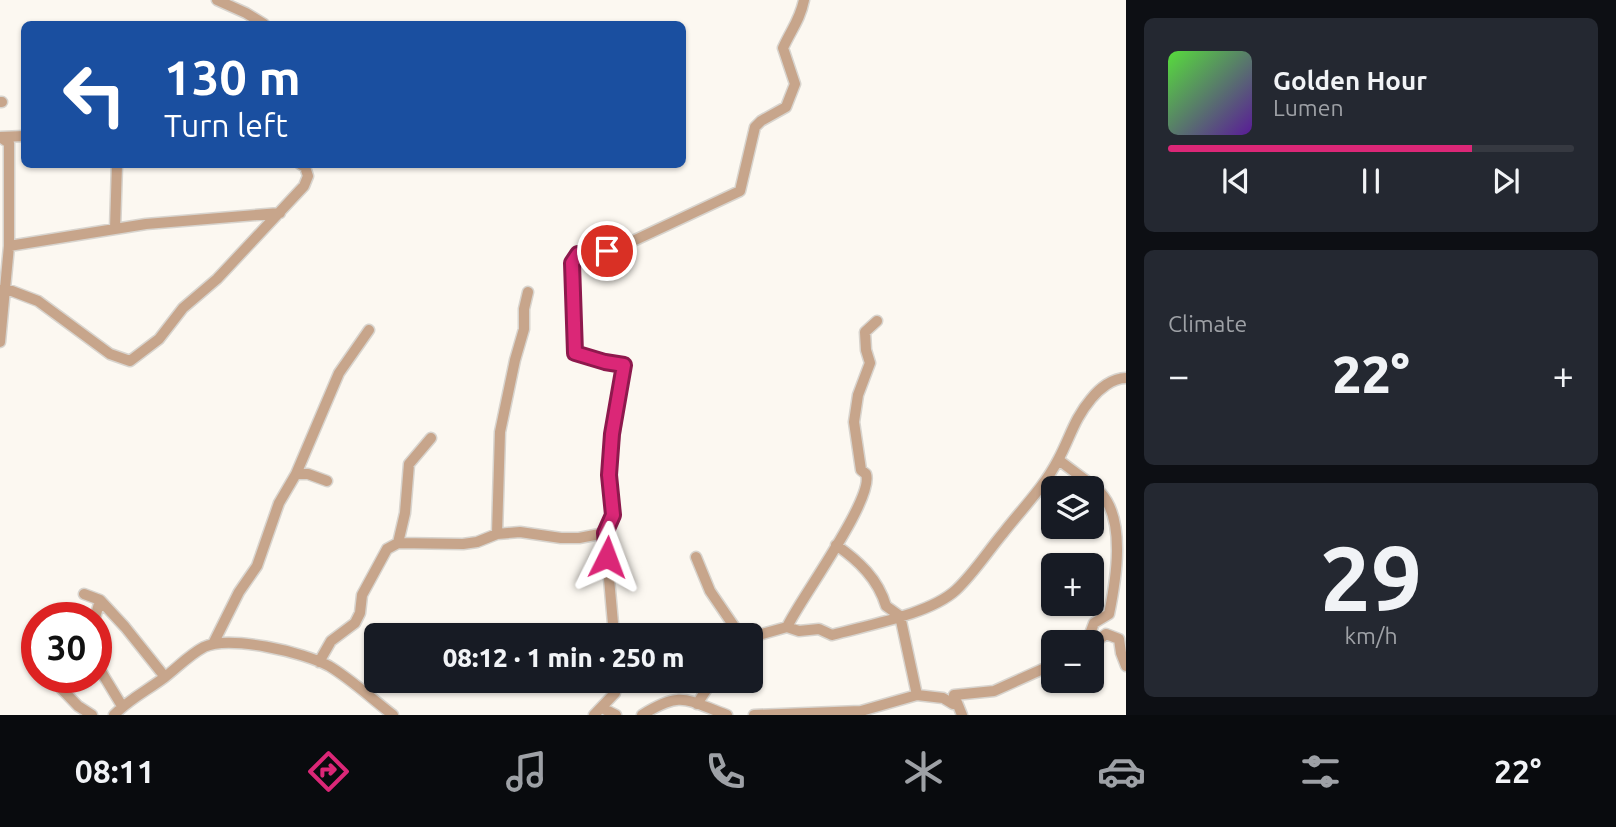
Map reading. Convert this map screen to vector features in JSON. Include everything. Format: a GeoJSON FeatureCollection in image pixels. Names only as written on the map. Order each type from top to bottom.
{"type":"FeatureCollection","features":[{"type":"Feature","properties":{"kind":"street"},"geometry":{"type":"LineString","coordinates":[[217,0],[259,21]]}},
{"type":"Feature","properties":{"kind":"street"},"geometry":{"type":"LineString","coordinates":[[613,623],[605,533],[613,515],[609,475],[612,434],[624,365],[575,353],[573,258],[578,254],[607,251],[633,241],[740,191],[755,127],[786,107],[794,84],[783,48],[791,30],[801,17],[804,0]]}},
{"type":"Feature","properties":{"kind":"street"},"geometry":{"type":"LineString","coordinates":[[0,137],[21,136]]}},
{"type":"Feature","properties":{"kind":"street"},"geometry":{"type":"LineString","coordinates":[[0,137],[9,143],[9,246],[0,342]]}},
{"type":"Feature","properties":{"kind":"street"},"geometry":{"type":"LineString","coordinates":[[115,229],[117,168]]}},
{"type":"Feature","properties":{"kind":"street"},"geometry":{"type":"LineString","coordinates":[[4,288],[38,301],[110,354],[130,360],[159,339],[183,308],[217,279],[280,214],[304,186],[308,176],[305,168]]}},
{"type":"Feature","properties":{"kind":"street"},"geometry":{"type":"LineString","coordinates":[[9,246],[214,217],[280,214]]}},
{"type":"Feature","properties":{"kind":"street"},"geometry":{"type":"LineString","coordinates":[[497,534],[500,432],[524,329],[524,309],[528,292]]}},
{"type":"Feature","properties":{"kind":"street"},"geometry":{"type":"LineString","coordinates":[[786,627],[854,515],[867,487],[866,474],[861,470],[854,422],[859,395],[870,363],[865,332],[877,321]]}},
{"type":"Feature","properties":{"kind":"street"},"geometry":{"type":"LineString","coordinates":[[213,644],[239,592],[257,566],[279,503],[296,474],[339,373],[369,330]]}},
{"type":"Feature","properties":{"kind":"street"},"geometry":{"type":"LineString","coordinates":[[763,634],[786,627],[799,631],[819,629],[832,635],[919,612],[940,603],[956,590],[1037,492],[1059,460],[1075,419],[1092,397],[1104,386],[1119,378],[1126,378]]}},
{"type":"Feature","properties":{"kind":"street"},"geometry":{"type":"LineString","coordinates":[[398,543],[405,513],[409,464],[431,438]]}},
{"type":"Feature","properties":{"kind":"street"},"geometry":{"type":"LineString","coordinates":[[1059,460],[1102,494],[1114,513],[1118,536],[1113,594],[1109,614],[1094,623],[1091,630]]}},
{"type":"Feature","properties":{"kind":"street"},"geometry":{"type":"LineString","coordinates":[[296,474],[308,474],[327,481]]}},
{"type":"Feature","properties":{"kind":"street"},"geometry":{"type":"LineString","coordinates":[[319,662],[331,641],[355,623],[360,612],[362,595],[387,549],[398,543],[463,544],[497,534],[520,532],[579,538],[605,533]]}},
{"type":"Feature","properties":{"kind":"street"},"geometry":{"type":"LineString","coordinates":[[836,545],[852,556],[870,575],[881,591],[886,606],[900,616],[917,695]]}},
{"type":"Feature","properties":{"kind":"street"},"geometry":{"type":"LineString","coordinates":[[696,557],[710,591],[732,623]]}},
{"type":"Feature","properties":{"kind":"street"},"geometry":{"type":"LineString","coordinates":[[84,594],[100,600],[164,677]]}},
{"type":"Feature","properties":{"kind":"street"},"geometry":{"type":"LineString","coordinates":[[1104,636],[1119,639],[1126,666]]}},
{"type":"Feature","properties":{"kind":"street"},"geometry":{"type":"LineString","coordinates":[[114,715],[182,661],[213,644],[279,649],[319,662],[393,715]]}},
{"type":"Feature","properties":{"kind":"street"},"geometry":{"type":"LineString","coordinates":[[954,695],[994,691],[1041,670]]}},
{"type":"Feature","properties":{"kind":"street"},"geometry":{"type":"LineString","coordinates":[[112,689],[122,706]]}},
{"type":"Feature","properties":{"kind":"street"},"geometry":{"type":"LineString","coordinates":[[66,693],[92,715]]}},
{"type":"Feature","properties":{"kind":"street"},"geometry":{"type":"LineString","coordinates":[[598,711],[615,693]]}},
{"type":"Feature","properties":{"kind":"street"},"geometry":{"type":"LineString","coordinates":[[697,704],[704,693]]}},
{"type":"Feature","properties":{"kind":"street"},"geometry":{"type":"LineString","coordinates":[[754,715],[861,710],[917,695],[943,698],[953,704],[954,695]]}},
{"type":"Feature","properties":{"kind":"street"},"geometry":{"type":"LineString","coordinates":[[954,695],[962,715]]}},
{"type":"Feature","properties":{"kind":"street"},"geometry":{"type":"LineString","coordinates":[[642,715],[666,700],[684,699],[727,715]]}},
{"type":"Feature","properties":{"kind":"street"},"geometry":{"type":"LineString","coordinates":[[598,711],[616,715]]}},
{"type":"Feature","properties":{"kind":"route"},"geometry":{"type":"LineString","coordinates":[[607,251],[578,254],[572,263],[575,353],[624,365],[612,434],[609,475],[613,515],[605,533],[607,557]]}}]}
